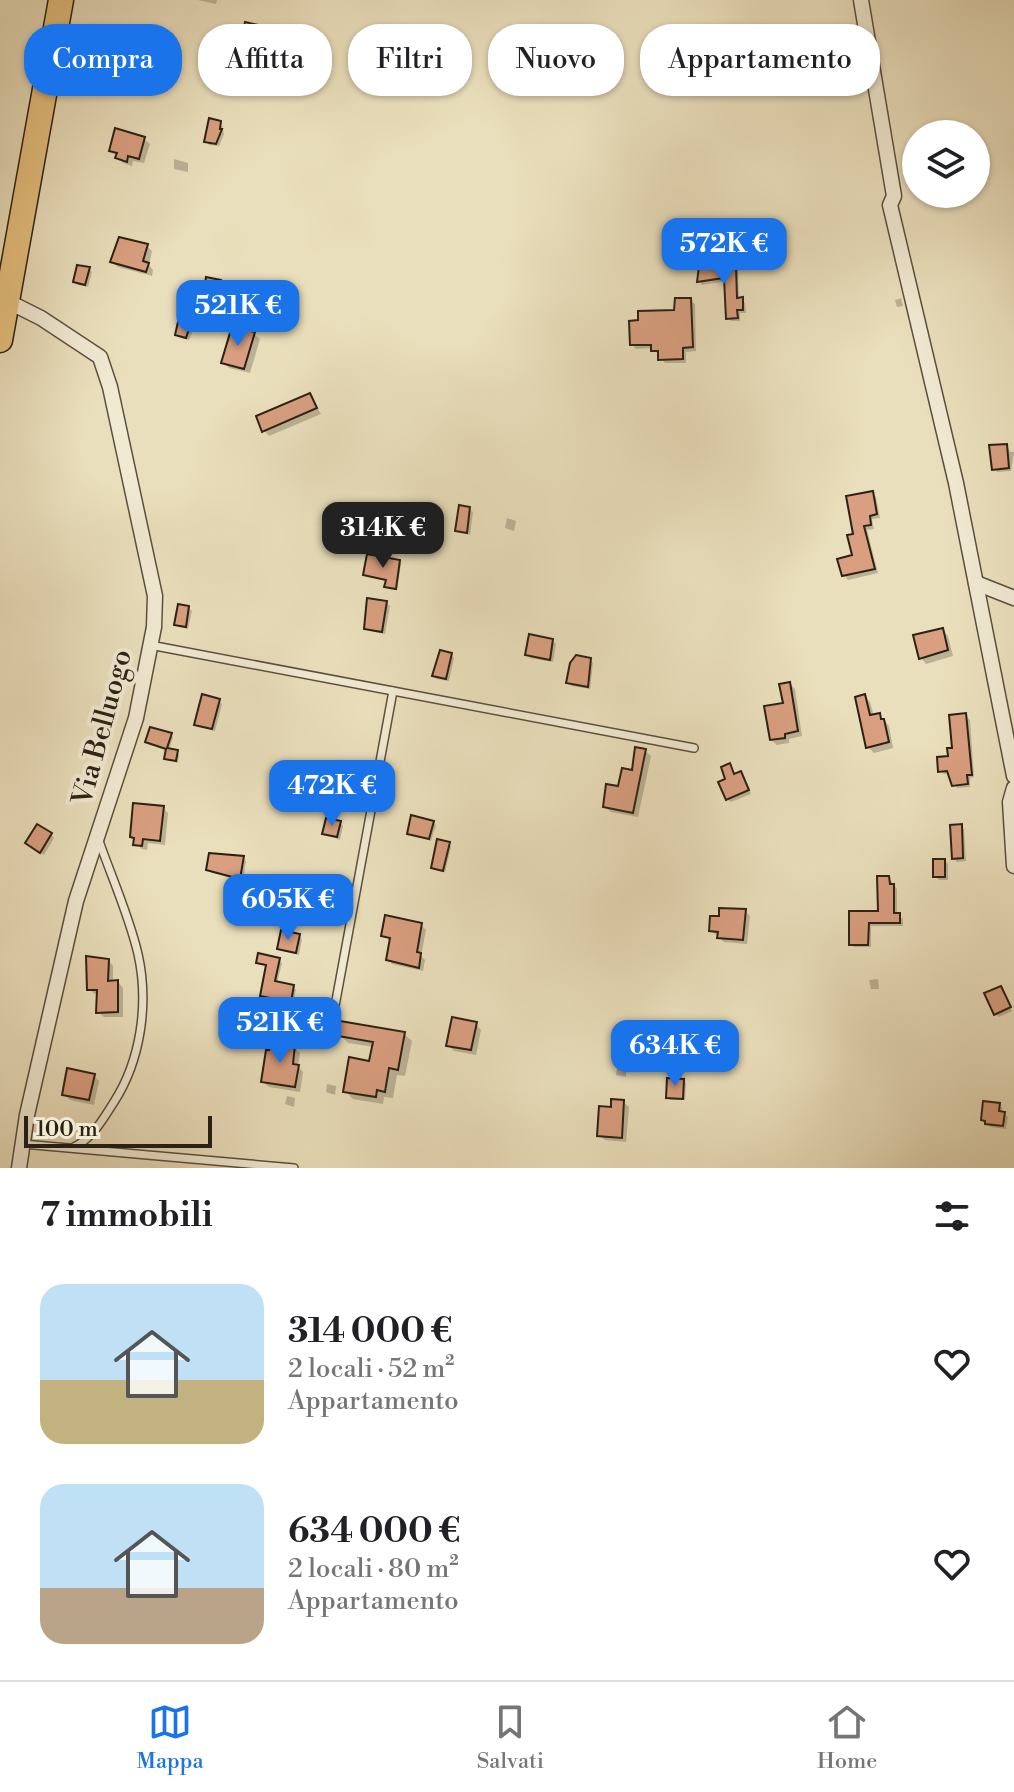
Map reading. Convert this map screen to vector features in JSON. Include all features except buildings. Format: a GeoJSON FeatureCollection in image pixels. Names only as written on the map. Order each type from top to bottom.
{"type":"FeatureCollection","features":[{"type":"Feature","properties":{"kind":"main road"},"geometry":{"type":"LineString","coordinates":[[0,340],[61,0]]}},
{"type":"Feature","properties":{"kind":"street"},"geometry":{"type":"LineString","coordinates":[[861,0],[894,196],[890,205],[956,483],[1014,776]]}},
{"type":"Feature","properties":{"kind":"street","name":"Via Belluogo"},"geometry":{"type":"LineString","coordinates":[[7,301],[41,318],[100,357],[110,387],[155,596],[150,645],[136,718],[76,901],[19,1168]]}},
{"type":"Feature","properties":{"kind":"street"},"geometry":{"type":"LineString","coordinates":[[976,583],[1014,598]]}},
{"type":"Feature","properties":{"kind":"street"},"geometry":{"type":"LineString","coordinates":[[1014,788],[1010,802],[1014,866]]}},
{"type":"Feature","properties":{"kind":"lane"},"geometry":{"type":"LineString","coordinates":[[150,645],[694,748]]}},
{"type":"Feature","properties":{"kind":"lane"},"geometry":{"type":"LineString","coordinates":[[330,1033],[393,691]]}},
{"type":"Feature","properties":{"kind":"lane"},"geometry":{"type":"LineString","coordinates":[[74,1147],[98,1128],[121,1090],[137,1053],[141,1015],[142,984],[138,954],[97,836]]}},
{"type":"Feature","properties":{"kind":"lane"},"geometry":{"type":"LineString","coordinates":[[23,1144],[206,1163],[294,1168]]}}]}
